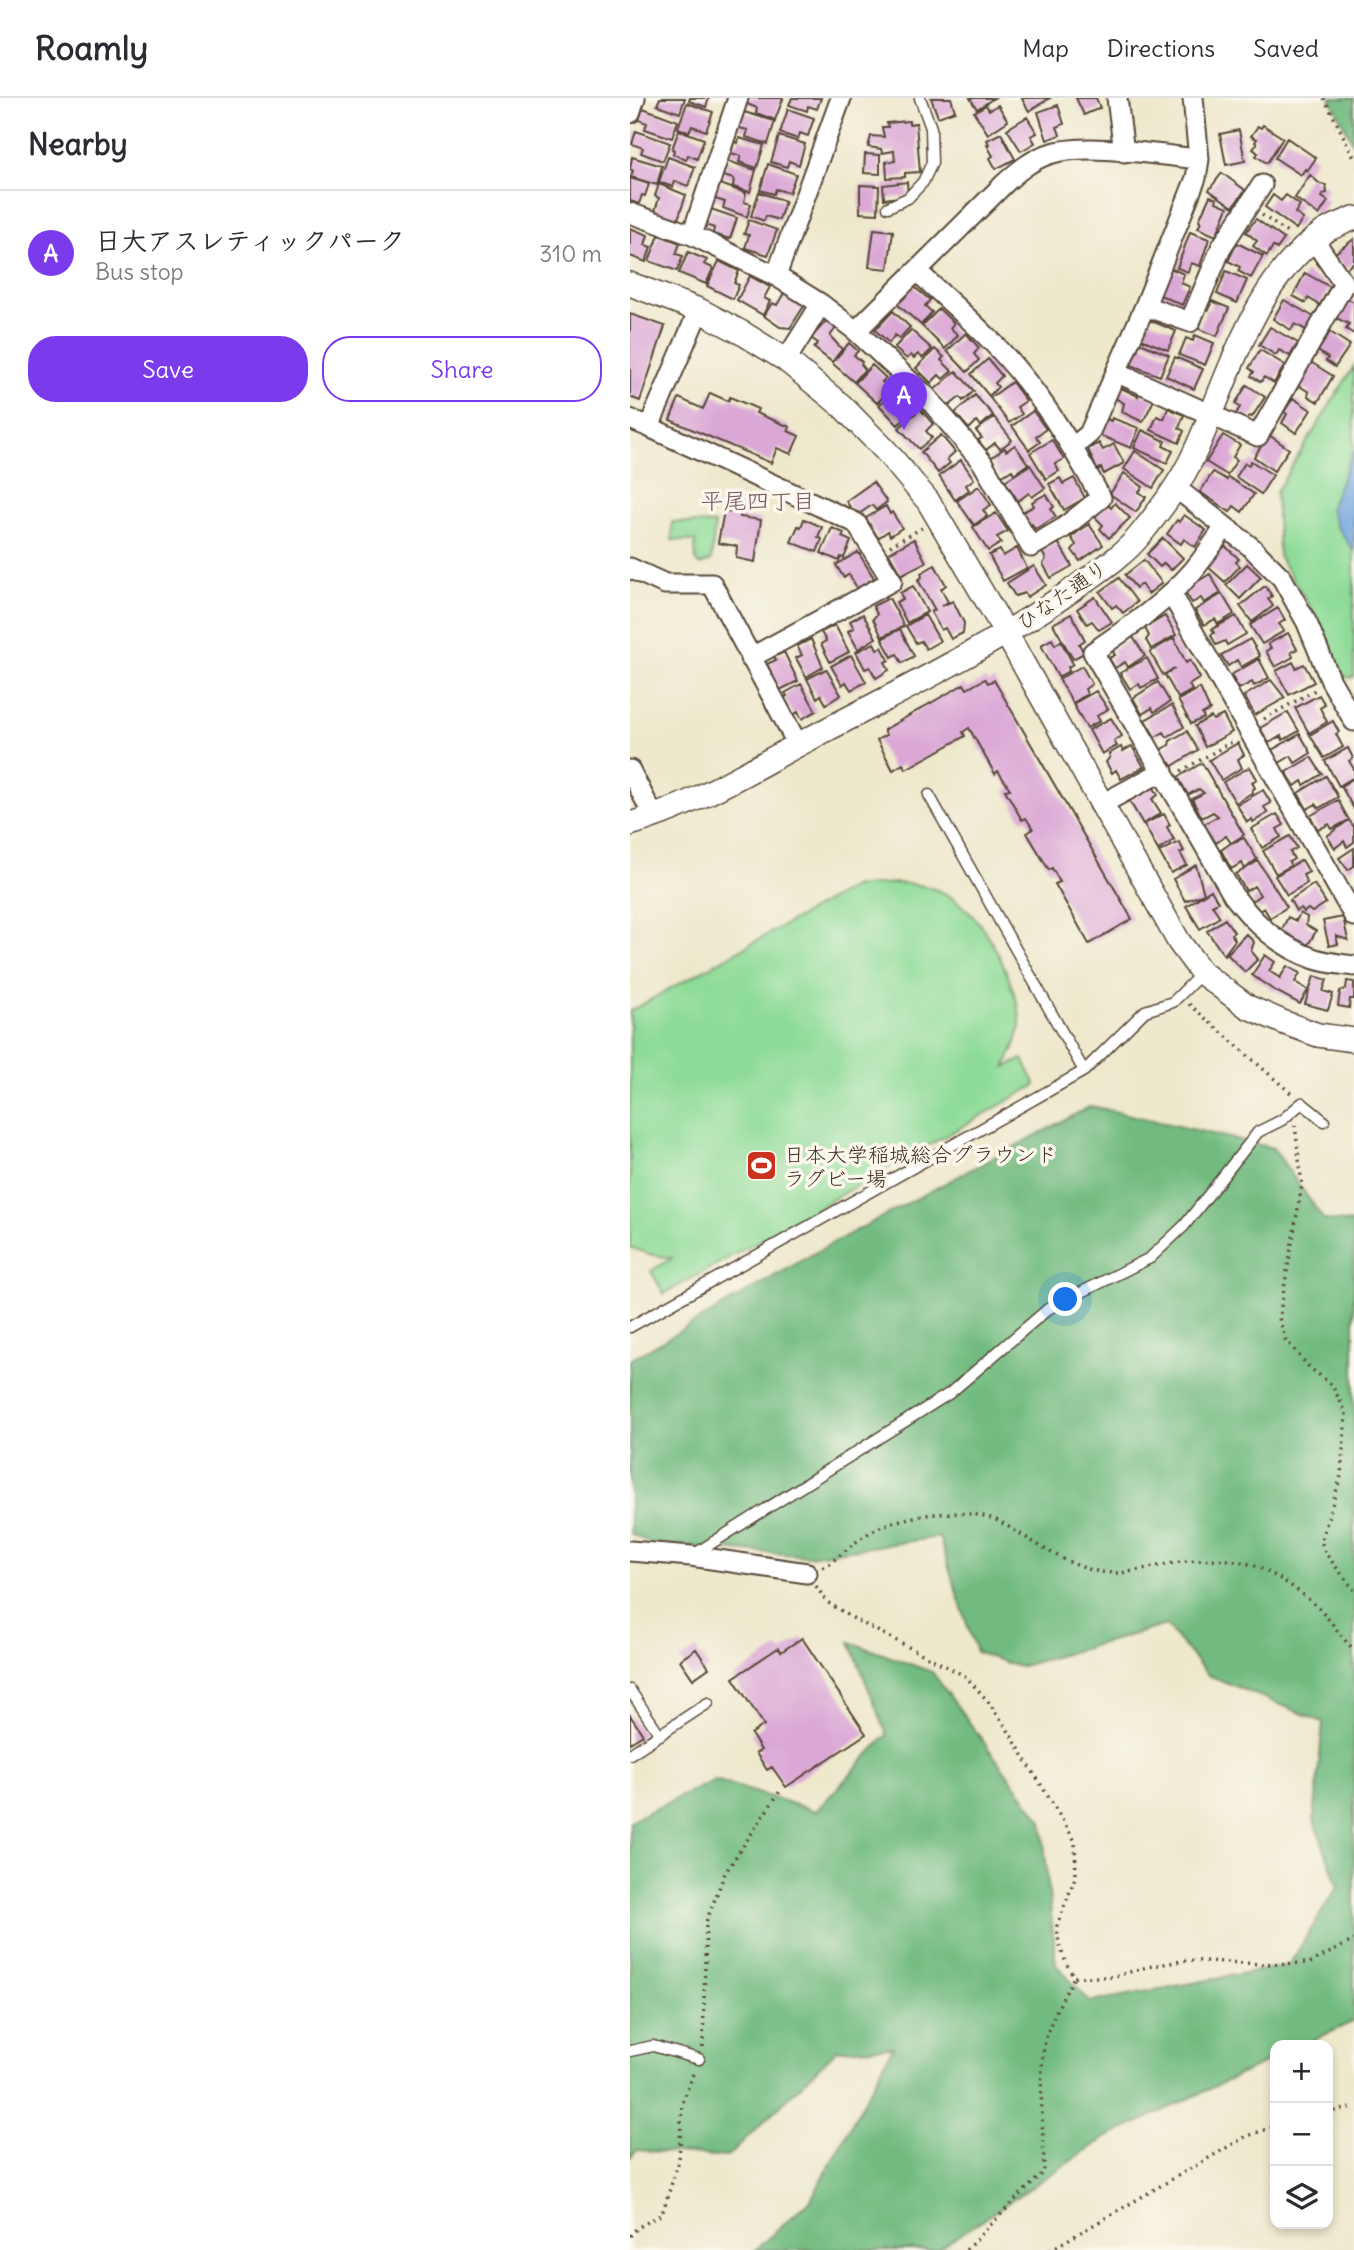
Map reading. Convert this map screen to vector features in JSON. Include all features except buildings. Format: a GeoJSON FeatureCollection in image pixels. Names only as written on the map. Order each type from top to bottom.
{"type":"FeatureCollection","features":[{"type":"Feature","properties":{"kind":"street"},"geometry":{"type":"LineString","coordinates":[[630,113],[635,98]]}},
{"type":"Feature","properties":{"kind":"street"},"geometry":{"type":"LineString","coordinates":[[692,235],[738,98]]}},
{"type":"Feature","properties":{"kind":"street"},"geometry":{"type":"LineString","coordinates":[[776,275],[841,98]]}},
{"type":"Feature","properties":{"kind":"street"},"geometry":{"type":"LineString","coordinates":[[1117,98],[1124,152]]}},
{"type":"Feature","properties":{"kind":"street"},"geometry":{"type":"LineString","coordinates":[[1073,447],[1089,434],[1145,306],[1196,178],[1199,159],[1194,98]]}},
{"type":"Feature","properties":{"kind":"street"},"geometry":{"type":"LineString","coordinates":[[856,331],[1020,170],[1046,155],[1070,149],[1199,159]]}},
{"type":"Feature","properties":{"kind":"street"},"geometry":{"type":"LineString","coordinates":[[1145,306],[1190,322],[1222,246],[1262,185]]}},
{"type":"Feature","properties":{"kind":"street"},"geometry":{"type":"LineString","coordinates":[[630,212],[692,235],[776,275],[856,331],[926,396],[982,463],[1031,547],[1062,530],[1101,498],[1073,447],[999,349],[917,271]]}},
{"type":"Feature","properties":{"kind":"street","name":"ひなた通り"},"geometry":{"type":"LineString","coordinates":[[630,824],[693,800],[1006,633],[1100,570],[1138,538],[1176,488],[1195,452],[1250,323],[1269,289],[1310,243],[1327,230],[1354,218]]}},
{"type":"Feature","properties":{"kind":"street"},"geometry":{"type":"LineString","coordinates":[[1116,372],[1258,436],[1344,284],[1310,243]]}},
{"type":"Feature","properties":{"kind":"street"},"geometry":{"type":"LineString","coordinates":[[630,284],[699,310],[786,360],[842,406],[886,451],[928,501],[1006,633],[1179,942],[1202,973],[1248,1007],[1318,1035],[1354,1040]]}},
{"type":"Feature","properties":{"kind":"street"},"geometry":{"type":"LineString","coordinates":[[786,360],[821,304]]}},
{"type":"Feature","properties":{"kind":"street"},"geometry":{"type":"LineString","coordinates":[[649,427],[699,310]]}},
{"type":"Feature","properties":{"kind":"street"},"geometry":{"type":"LineString","coordinates":[[630,419],[856,523],[892,581],[750,658]]}},
{"type":"Feature","properties":{"kind":"street"},"geometry":{"type":"LineString","coordinates":[[1176,488],[1251,547],[1282,578],[1341,688],[1354,721]]}},
{"type":"Feature","properties":{"kind":"street"},"geometry":{"type":"LineString","coordinates":[[1224,527],[1193,571],[1171,593],[1093,652],[1233,895],[1250,918],[1270,936],[1291,949],[1318,960],[1354,966]]}},
{"type":"Feature","properties":{"kind":"street"},"geometry":{"type":"LineString","coordinates":[[630,568],[665,584],[712,584],[797,745]]}},
{"type":"Feature","properties":{"kind":"street"},"geometry":{"type":"LineString","coordinates":[[1171,593],[1354,916]]}},
{"type":"Feature","properties":{"kind":"street"},"geometry":{"type":"LineString","coordinates":[[630,770],[654,817]]}},
{"type":"Feature","properties":{"kind":"street"},"geometry":{"type":"LineString","coordinates":[[1100,804],[1165,775]]}},
{"type":"Feature","properties":{"kind":"street"},"geometry":{"type":"LineString","coordinates":[[630,1551],[691,1556],[807,1573]]}},
{"type":"Feature","properties":{"kind":"lane"},"geometry":{"type":"LineString","coordinates":[[888,208],[908,198],[923,182],[932,163],[931,128],[919,98]]}},
{"type":"Feature","properties":{"kind":"lane"},"geometry":{"type":"LineString","coordinates":[[929,795],[1084,1071]]}},
{"type":"Feature","properties":{"kind":"lane"},"geometry":{"type":"LineString","coordinates":[[630,1327],[1084,1071],[1145,1011],[1173,1002],[1202,973]]}},
{"type":"Feature","properties":{"kind":"lane"},"geometry":{"type":"LineString","coordinates":[[691,1556],[950,1393],[1048,1309],[1150,1258],[1184,1226],[1258,1132],[1283,1120],[1298,1106],[1324,1121]]}},
{"type":"Feature","properties":{"kind":"lane"},"geometry":{"type":"LineString","coordinates":[[630,1690],[660,1735]]}},
{"type":"Feature","properties":{"kind":"lane"},"geometry":{"type":"LineString","coordinates":[[630,1754],[708,1703]]}},
{"type":"Feature","properties":{"kind":"lane"},"geometry":{"type":"LineString","coordinates":[[630,2052],[653,2046],[699,2059]]}},
{"type":"Feature","properties":{"kind":"path"},"geometry":{"type":"LineString","coordinates":[[1324,98],[1354,157]]}},
{"type":"Feature","properties":{"kind":"path"},"geometry":{"type":"LineString","coordinates":[[1250,206],[1310,243]]}},
{"type":"Feature","properties":{"kind":"path"},"geometry":{"type":"LineString","coordinates":[[876,554],[922,528]]}},
{"type":"Feature","properties":{"kind":"path"},"geometry":{"type":"LineString","coordinates":[[1165,775],[1248,730],[1341,688]]}},
{"type":"Feature","properties":{"kind":"path"},"geometry":{"type":"LineString","coordinates":[[1189,1004],[1298,1106],[1302,1185],[1279,1318],[1286,1339],[1309,1367],[1332,1385],[1346,1413],[1341,1476],[1321,1541],[1326,1554],[1354,1590]]}},
{"type":"Feature","properties":{"kind":"path"},"geometry":{"type":"LineString","coordinates":[[1346,1413],[1354,1410]]}},
{"type":"Feature","properties":{"kind":"path"},"geometry":{"type":"LineString","coordinates":[[1074,1977],[1059,1944],[1057,1926],[1076,1875],[1075,1841],[1006,1727],[965,1676],[866,1626],[827,1602],[807,1573],[829,1564],[876,1529],[899,1520],[934,1515],[978,1516],[998,1521],[1066,1561],[1095,1570],[1116,1573],[1189,1560],[1216,1559],[1256,1566],[1310,1600],[1354,1648]]}},
{"type":"Feature","properties":{"kind":"path"},"geometry":{"type":"LineString","coordinates":[[630,2235],[636,2228],[662,2214],[679,2160],[682,2104],[704,2044],[706,1922],[725,1874],[780,1791]]}},
{"type":"Feature","properties":{"kind":"path"},"geometry":{"type":"LineString","coordinates":[[1074,1977],[1112,1977],[1187,1960],[1263,1964],[1310,1963],[1354,1940]]}},
{"type":"Feature","properties":{"kind":"path"},"geometry":{"type":"LineString","coordinates":[[966,2250],[1044,2172],[1042,2078],[1045,2045],[1074,1977]]}},
{"type":"Feature","properties":{"kind":"path"},"geometry":{"type":"LineString","coordinates":[[1333,2112],[1354,2107]]}},
{"type":"Feature","properties":{"kind":"path"},"geometry":{"type":"LineString","coordinates":[[1050,2250],[1245,2137],[1270,2128]]}},
{"type":"Feature","properties":{"kind":"green space"},"geometry":{"type":"Polygon","coordinates":[[[1330,98],[1354,98],[1354,145],[1330,98]]]}},
{"type":"Feature","properties":{"kind":"green space"},"geometry":{"type":"Polygon","coordinates":[[[1354,366],[1354,677],[1350,678],[1339,674],[1309,605],[1279,557],[1276,492],[1354,366]]]}},
{"type":"Feature","properties":{"kind":"green space"},"geometry":{"type":"Polygon","coordinates":[[[672,522],[715,524],[711,561],[700,565],[696,562],[695,541],[672,540],[672,522]]]}},
{"type":"Feature","properties":{"kind":"green space","name":"日本大学稲城総合グラウンド ラグビー場"},"geometry":{"type":"Polygon","coordinates":[[[896,883],[923,886],[953,899],[966,909],[987,935],[1009,979],[1019,1014],[1018,1037],[1005,1067],[1023,1059],[1036,1085],[664,1294],[651,1271],[672,1258],[630,1247],[630,1011],[853,887],[896,883]]]}},
{"type":"Feature","properties":{"kind":"green space"},"geometry":{"type":"Polygon","coordinates":[[[1091,1106],[1273,1148],[1324,1220],[1354,1223],[1354,2021],[1314,2040],[1270,2040],[1270,2060],[1105,2138],[937,2250],[755,2250],[811,2200],[893,2047],[837,2050],[727,2157],[637,2150],[630,2157],[630,1821],[715,1780],[816,1811],[887,1735],[850,1642],[932,1672],[1042,1821],[1056,1965],[1090,2002],[1289,1965],[1338,1886],[1314,1820],[1323,1722],[1208,1675],[1166,1625],[1019,1667],[976,1652],[939,1537],[808,1556],[649,1543],[630,1533],[630,1360],[825,1247],[1091,1106]]]}},
{"type":"Feature","properties":{"kind":"water"},"geometry":{"type":"Polygon","coordinates":[[[1354,449],[1354,551],[1336,525],[1330,508],[1354,449]]]}},
{"type":"Feature","properties":{"kind":"place","name":"日大アスレティックパーク"},"geometry":{"type":"Point","coordinates":[904,430]}},
{"type":"Feature","properties":{"kind":"place","name":"日本大学稲城総合グラウンド ラグビー場"},"geometry":{"type":"Point","coordinates":[761,1166]}},
{"type":"Feature","properties":{"kind":"district","name":"平尾四丁目"},"geometry":{"type":"Point","coordinates":[758,500]}}]}
